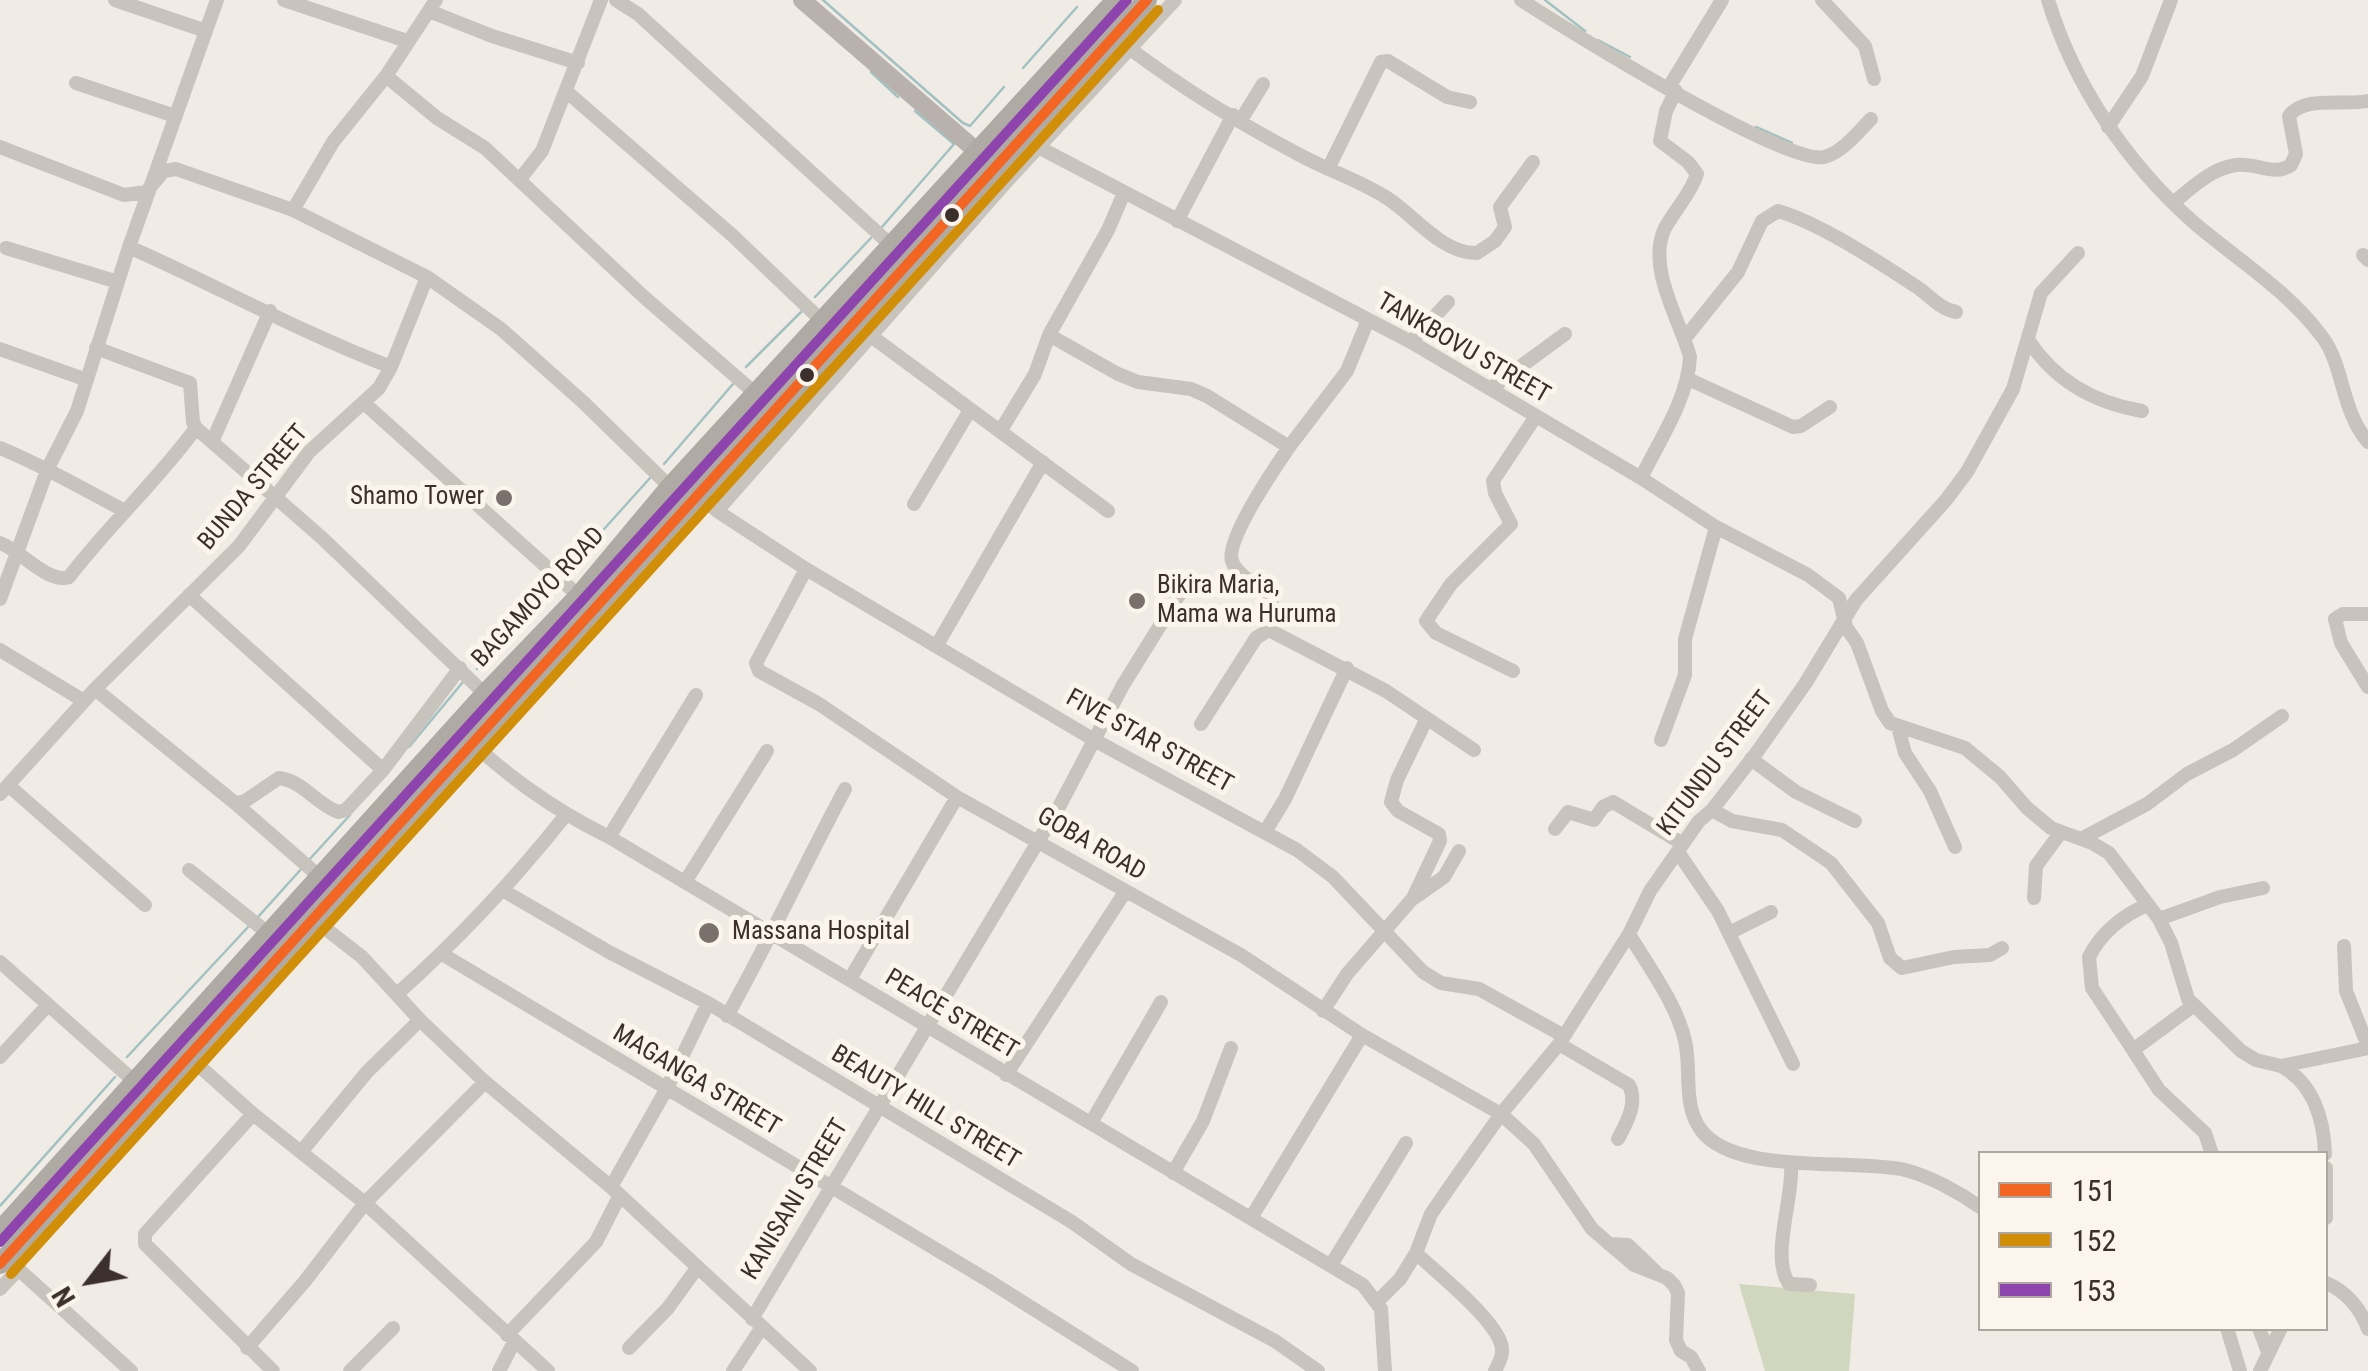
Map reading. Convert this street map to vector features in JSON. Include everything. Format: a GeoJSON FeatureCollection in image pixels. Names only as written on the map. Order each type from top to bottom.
{"type":"FeatureCollection","features":[{"type":"Feature","properties":{"kind":"highway","name":"BAGAMOYO ROAD"},"geometry":{"type":"LineString","coordinates":[[0,1231],[26,1219],[188,1056],[312,918],[463,735],[485,694],[1117,0]]}},
{"type":"Feature","properties":{"kind":"highway","name":"BAGAMOYO ROAD"},"geometry":{"type":"LineString","coordinates":[[8,1264],[26,1219],[134,1082],[320,877],[699,494],[994,166],[1054,116],[1141,7]]}},
{"type":"Feature","properties":{"kind":"main road"},"geometry":{"type":"LineString","coordinates":[[802,0],[994,166]]}},
{"type":"Feature","properties":{"kind":"street"},"geometry":{"type":"LineString","coordinates":[[115,0],[206,31]]}},
{"type":"Feature","properties":{"kind":"street"},"geometry":{"type":"LineString","coordinates":[[0,599],[48,468],[88,380],[129,247],[217,0]]}},
{"type":"Feature","properties":{"kind":"street"},"geometry":{"type":"LineString","coordinates":[[284,0],[407,41]]}},
{"type":"Feature","properties":{"kind":"street"},"geometry":{"type":"LineString","coordinates":[[520,179],[542,152],[601,0]]}},
{"type":"Feature","properties":{"kind":"street"},"geometry":{"type":"LineString","coordinates":[[616,0],[649,24],[893,247]]}},
{"type":"Feature","properties":{"kind":"street"},"geometry":{"type":"LineString","coordinates":[[1117,0],[1141,7]]}},
{"type":"Feature","properties":{"kind":"street"},"geometry":{"type":"LineString","coordinates":[[717,510],[1038,147],[1054,116],[1175,0]]}},
{"type":"Feature","properties":{"kind":"street"},"geometry":{"type":"LineString","coordinates":[[1521,0],[1720,118],[1813,158],[1833,154],[1871,119]]}},
{"type":"Feature","properties":{"kind":"street"},"geometry":{"type":"LineString","coordinates":[[1641,478],[1688,379],[1690,357],[1662,275],[1661,256],[1663,232],[1697,174],[1660,140],[1672,89],[1722,0]]}},
{"type":"Feature","properties":{"kind":"street"},"geometry":{"type":"LineString","coordinates":[[1822,0],[1865,46],[1874,79]]}},
{"type":"Feature","properties":{"kind":"street"},"geometry":{"type":"LineString","coordinates":[[2048,0],[2076,68],[2120,146],[2192,220],[2252,266],[2326,341],[2353,420],[2368,442]]}},
{"type":"Feature","properties":{"kind":"street"},"geometry":{"type":"LineString","coordinates":[[2108,126],[2142,76],[2171,0]]}},
{"type":"Feature","properties":{"kind":"street"},"geometry":{"type":"LineString","coordinates":[[293,210],[333,142],[386,76],[433,5],[492,36],[578,64]]}},
{"type":"Feature","properties":{"kind":"street"},"geometry":{"type":"LineString","coordinates":[[1129,48],[1204,101],[1388,198],[1441,240],[1471,253],[1485,248],[1502,233],[1505,228],[1500,207],[1533,162]]}},
{"type":"Feature","properties":{"kind":"street"},"geometry":{"type":"LineString","coordinates":[[1328,169],[1381,62],[1388,61],[1447,97],[1470,102]]}},
{"type":"Feature","properties":{"kind":"street"},"geometry":{"type":"LineString","coordinates":[[386,76],[437,118],[485,148],[644,297],[756,394]]}},
{"type":"Feature","properties":{"kind":"street"},"geometry":{"type":"LineString","coordinates":[[76,83],[175,116]]}},
{"type":"Feature","properties":{"kind":"street"},"geometry":{"type":"LineString","coordinates":[[1177,221],[1237,118],[1262,84]]}},
{"type":"Feature","properties":{"kind":"street"},"geometry":{"type":"LineString","coordinates":[[567,92],[732,235],[822,321]]}},
{"type":"Feature","properties":{"kind":"street"},"geometry":{"type":"LineString","coordinates":[[2174,202],[2222,168],[2248,164],[2276,170],[2291,165],[2296,154],[2289,116],[2294,108],[2368,102]]}},
{"type":"Feature","properties":{"kind":"street","name":"TANKBOVU STREET"},"geometry":{"type":"LineString","coordinates":[[1038,147],[1411,342],[1716,527],[1808,575],[1839,598],[1846,627],[1857,643],[1885,717],[1898,727],[1905,753],[1930,791],[1955,847]]}},
{"type":"Feature","properties":{"kind":"street"},"geometry":{"type":"LineString","coordinates":[[0,148],[124,195],[146,192],[164,170],[176,169],[293,210],[427,277],[501,329],[584,402],[670,487]]}},
{"type":"Feature","properties":{"kind":"street"},"geometry":{"type":"LineString","coordinates":[[1001,430],[1035,374],[1049,335],[1108,230],[1124,193]]}},
{"type":"Feature","properties":{"kind":"street"},"geometry":{"type":"LineString","coordinates":[[1685,338],[1738,272],[1762,221],[1778,211],[1852,248],[1956,312]]}},
{"type":"Feature","properties":{"kind":"street"},"geometry":{"type":"LineString","coordinates":[[129,247],[270,311],[331,344],[391,367]]}},
{"type":"Feature","properties":{"kind":"street"},"geometry":{"type":"LineString","coordinates":[[6,248],[118,282]]}},
{"type":"Feature","properties":{"kind":"street","name":"KITUNDU STREET"},"geometry":{"type":"LineString","coordinates":[[1378,1301],[1400,1279],[1416,1254],[1430,1214],[1502,1114],[1562,1040],[1680,848],[1805,684],[1845,616],[1966,472],[2005,406],[2041,293],[2078,253]]}},
{"type":"Feature","properties":{"kind":"street","name":"BUNDA STREET"},"geometry":{"type":"LineString","coordinates":[[3,790],[89,695],[239,546],[309,452],[379,388],[427,277]]}},
{"type":"Feature","properties":{"kind":"street"},"geometry":{"type":"LineString","coordinates":[[1411,342],[1448,302]]}},
{"type":"Feature","properties":{"kind":"street"},"geometry":{"type":"LineString","coordinates":[[212,442],[270,311]]}},
{"type":"Feature","properties":{"kind":"street"},"geometry":{"type":"LineString","coordinates":[[1201,724],[1237,664],[1256,638],[1268,630],[1272,600],[1236,567],[1232,552],[1262,481],[1347,371],[1368,320]]}},
{"type":"Feature","properties":{"kind":"street"},"geometry":{"type":"LineString","coordinates":[[1490,389],[1565,334]]}},
{"type":"Feature","properties":{"kind":"street"},"geometry":{"type":"LineString","coordinates":[[1049,335],[1138,382],[1191,389],[1207,396],[1289,447]]}},
{"type":"Feature","properties":{"kind":"street"},"geometry":{"type":"LineString","coordinates":[[871,336],[1108,512]]}},
{"type":"Feature","properties":{"kind":"street"},"geometry":{"type":"LineString","coordinates":[[2029,340],[2037,352],[2084,393],[2107,404],[2142,410]]}},
{"type":"Feature","properties":{"kind":"street"},"geometry":{"type":"LineString","coordinates":[[0,348],[88,380]]}},
{"type":"Feature","properties":{"kind":"street"},"geometry":{"type":"LineString","coordinates":[[96,348],[190,383],[196,428],[485,694]]}},
{"type":"Feature","properties":{"kind":"street"},"geometry":{"type":"LineString","coordinates":[[1688,379],[1793,427],[1830,407]]}},
{"type":"Feature","properties":{"kind":"street"},"geometry":{"type":"LineString","coordinates":[[364,403],[578,596]]}},
{"type":"Feature","properties":{"kind":"street"},"geometry":{"type":"LineString","coordinates":[[914,504],[970,410]]}},
{"type":"Feature","properties":{"kind":"street"},"geometry":{"type":"LineString","coordinates":[[1513,671],[1436,633],[1426,621],[1451,584],[1512,524],[1492,480],[1536,416]]}},
{"type":"Feature","properties":{"kind":"street"},"geometry":{"type":"LineString","coordinates":[[0,543],[16,548],[51,577],[69,577],[162,473],[196,428]]}},
{"type":"Feature","properties":{"kind":"street"},"geometry":{"type":"LineString","coordinates":[[0,448],[48,468],[90,496],[125,511]]}},
{"type":"Feature","properties":{"kind":"street"},"geometry":{"type":"LineString","coordinates":[[937,645],[1043,462]]}},
{"type":"Feature","properties":{"kind":"street","name":"FIVE STAR STREET"},"geometry":{"type":"LineString","coordinates":[[699,494],[806,568],[1096,740],[1265,832],[1333,877],[1423,972],[1441,984],[1479,990],[1629,1085],[1634,1094],[1632,1124],[1618,1138]]}},
{"type":"Feature","properties":{"kind":"street"},"geometry":{"type":"LineString","coordinates":[[1661,740],[1685,675],[1686,639],[1716,527]]}},
{"type":"Feature","properties":{"kind":"street","name":"GOBA ROAD"},"geometry":{"type":"LineString","coordinates":[[806,568],[756,662],[759,671],[819,704],[957,797],[1241,955],[1362,1035],[1502,1114],[1534,1144],[1581,1216],[1634,1265],[1656,1273],[1677,1289],[1676,1340],[1699,1371]]}},
{"type":"Feature","properties":{"kind":"street","name":"KANISANI STREET"},"geometry":{"type":"LineString","coordinates":[[733,1371],[830,1186],[1184,587]]}},
{"type":"Feature","properties":{"kind":"street"},"geometry":{"type":"LineString","coordinates":[[189,595],[383,770]]}},
{"type":"Feature","properties":{"kind":"street"},"geometry":{"type":"LineString","coordinates":[[2368,614],[2343,614],[2335,620],[2344,649],[2368,687]]}},
{"type":"Feature","properties":{"kind":"street"},"geometry":{"type":"LineString","coordinates":[[1268,630],[1346,668],[1474,750]]}},
{"type":"Feature","properties":{"kind":"street"},"geometry":{"type":"LineString","coordinates":[[0,650],[89,695],[235,803],[320,877]]}},
{"type":"Feature","properties":{"kind":"street"},"geometry":{"type":"LineString","coordinates":[[235,803],[245,802],[279,778],[292,780],[316,801],[338,812],[346,810],[383,770],[460,668]]}},
{"type":"Feature","properties":{"kind":"street"},"geometry":{"type":"LineString","coordinates":[[1265,832],[1346,668]]}},
{"type":"Feature","properties":{"kind":"street"},"geometry":{"type":"LineString","coordinates":[[608,837],[696,695]]}},
{"type":"Feature","properties":{"kind":"street"},"geometry":{"type":"LineString","coordinates":[[2081,838],[2147,804],[2186,774],[2233,750],[2282,716]]}},
{"type":"Feature","properties":{"kind":"street"},"geometry":{"type":"LineString","coordinates":[[1413,898],[1440,836],[1398,811],[1392,802],[1397,780],[1426,720]]}},
{"type":"Feature","properties":{"kind":"street"},"geometry":{"type":"LineString","coordinates":[[1898,727],[1964,748],[2000,777],[2026,808],[2051,828],[2081,838],[2109,854],[2158,919],[2170,942],[2182,988],[2194,1006],[2240,1051],[2296,1074],[2316,1102],[2325,1151]]}},
{"type":"Feature","properties":{"kind":"street","name":"PEACE STREET"},"geometry":{"type":"LineString","coordinates":[[463,735],[538,799],[565,816],[608,837],[1331,1265],[1364,1285],[1378,1301]]}},
{"type":"Feature","properties":{"kind":"street"},"geometry":{"type":"LineString","coordinates":[[684,882],[767,751]]}},
{"type":"Feature","properties":{"kind":"street"},"geometry":{"type":"LineString","coordinates":[[1751,759],[1796,792],[1855,821]]}},
{"type":"Feature","properties":{"kind":"street"},"geometry":{"type":"LineString","coordinates":[[727,1016],[845,789]]}},
{"type":"Feature","properties":{"kind":"street"},"geometry":{"type":"LineString","coordinates":[[3,790],[145,905]]}},
{"type":"Feature","properties":{"kind":"street"},"geometry":{"type":"LineString","coordinates":[[850,979],[957,797]]}},
{"type":"Feature","properties":{"kind":"street"},"geometry":{"type":"LineString","coordinates":[[1555,830],[1568,812],[1594,820],[1614,802],[1680,848],[1729,933],[1793,1064]]}},
{"type":"Feature","properties":{"kind":"street"},"geometry":{"type":"LineString","coordinates":[[1712,810],[1732,820],[1782,830],[1832,863],[1878,922],[1890,958],[1899,967],[1990,955],[2002,948]]}},
{"type":"Feature","properties":{"kind":"street"},"geometry":{"type":"LineString","coordinates":[[397,994],[504,891],[565,816]]}},
{"type":"Feature","properties":{"kind":"street"},"geometry":{"type":"LineString","coordinates":[[2034,898],[2036,866],[2061,832]]}},
{"type":"Feature","properties":{"kind":"street"},"geometry":{"type":"LineString","coordinates":[[1323,1011],[1383,932],[1413,898],[1444,877],[1459,851]]}},
{"type":"Feature","properties":{"kind":"street"},"geometry":{"type":"LineString","coordinates":[[189,870],[269,934]]}},
{"type":"Feature","properties":{"kind":"street"},"geometry":{"type":"LineString","coordinates":[[2158,919],[2220,896],[2263,888]]}},
{"type":"Feature","properties":{"kind":"street","name":"BEAUTY HILL STREET"},"geometry":{"type":"LineString","coordinates":[[504,891],[708,1003],[1072,1222],[1131,1264],[1275,1341],[1318,1371]]}},
{"type":"Feature","properties":{"kind":"street"},"geometry":{"type":"LineString","coordinates":[[1006,1075],[1125,892]]}},
{"type":"Feature","properties":{"kind":"street"},"geometry":{"type":"LineString","coordinates":[[2148,905],[2119,921],[2089,957],[2092,988],[2159,1090],[2206,1132],[2211,1151]]}},
{"type":"Feature","properties":{"kind":"street"},"geometry":{"type":"LineString","coordinates":[[1729,933],[1772,912]]}},
{"type":"Feature","properties":{"kind":"street"},"geometry":{"type":"LineString","coordinates":[[312,918],[362,957],[485,1082],[615,1192],[810,1371]]}},
{"type":"Feature","properties":{"kind":"street"},"geometry":{"type":"LineString","coordinates":[[1628,934],[1680,1026],[1697,1124],[1721,1148],[1791,1164],[1906,1170],[1978,1206]]}},
{"type":"Feature","properties":{"kind":"street"},"geometry":{"type":"LineString","coordinates":[[2282,1066],[2368,1047],[2346,991],[2344,946]]}},
{"type":"Feature","properties":{"kind":"street","name":"MAGANGA STREET"},"geometry":{"type":"LineString","coordinates":[[442,954],[989,1281],[1132,1371]]}},
{"type":"Feature","properties":{"kind":"street"},"geometry":{"type":"LineString","coordinates":[[0,962],[134,1082]]}},
{"type":"Feature","properties":{"kind":"street"},"geometry":{"type":"LineString","coordinates":[[1091,1123],[1161,1002]]}},
{"type":"Feature","properties":{"kind":"street"},"geometry":{"type":"LineString","coordinates":[[499,1371],[510,1338],[596,1242],[615,1192],[708,1003]]}},
{"type":"Feature","properties":{"kind":"street"},"geometry":{"type":"LineString","coordinates":[[0,1057],[47,1006]]}},
{"type":"Feature","properties":{"kind":"street"},"geometry":{"type":"LineString","coordinates":[[2133,1050],[2194,1006]]}},
{"type":"Feature","properties":{"kind":"street"},"geometry":{"type":"LineString","coordinates":[[301,1152],[367,1072],[420,1020]]}},
{"type":"Feature","properties":{"kind":"street"},"geometry":{"type":"LineString","coordinates":[[1251,1218],[1362,1035]]}},
{"type":"Feature","properties":{"kind":"street"},"geometry":{"type":"LineString","coordinates":[[1173,1173],[1203,1120],[1231,1048]]}},
{"type":"Feature","properties":{"kind":"street"},"geometry":{"type":"LineString","coordinates":[[188,1056],[364,1203],[548,1371]]}},
{"type":"Feature","properties":{"kind":"street"},"geometry":{"type":"LineString","coordinates":[[247,1348],[364,1203],[485,1082]]}},
{"type":"Feature","properties":{"kind":"street"},"geometry":{"type":"LineString","coordinates":[[253,1114],[146,1234],[145,1244],[273,1371]]}},
{"type":"Feature","properties":{"kind":"street"},"geometry":{"type":"LineString","coordinates":[[1331,1265],[1406,1142]]}},
{"type":"Feature","properties":{"kind":"street"},"geometry":{"type":"LineString","coordinates":[[1791,1164],[1784,1275],[1790,1284],[1810,1286]]}},
{"type":"Feature","properties":{"kind":"street"},"geometry":{"type":"LineString","coordinates":[[1416,1254],[1460,1294],[1500,1339],[1502,1358],[1495,1371]]}},
{"type":"Feature","properties":{"kind":"street"},"geometry":{"type":"LineString","coordinates":[[0,1289],[8,1264],[131,1371]]}},
{"type":"Feature","properties":{"kind":"street"},"geometry":{"type":"LineString","coordinates":[[629,1348],[668,1308],[696,1268]]}},
{"type":"Feature","properties":{"kind":"street"},"geometry":{"type":"LineString","coordinates":[[2328,1284],[2351,1300],[2364,1316],[2368,1329]]}},
{"type":"Feature","properties":{"kind":"street"},"geometry":{"type":"LineString","coordinates":[[1378,1301],[1385,1333],[1381,1369]]}},
{"type":"Feature","properties":{"kind":"street"},"geometry":{"type":"LineString","coordinates":[[350,1371],[393,1328]]}},
{"type":"Feature","properties":{"kind":"street"},"geometry":{"type":"LineString","coordinates":[[2228,1331],[2240,1371]]}},
{"type":"Feature","properties":{"kind":"street"},"geometry":{"type":"LineString","coordinates":[[2260,1331],[2268,1352]]}},
{"type":"Feature","properties":{"kind":"street"},"geometry":{"type":"LineString","coordinates":[[2260,1371],[2280,1331]]}},
{"type":"Feature","properties":{"kind":"green space"},"geometry":{"type":"Polygon","coordinates":[[[1739,1284],[1855,1294],[1849,1371],[1765,1371],[1739,1284]]]}},
{"type":"Feature","properties":{"kind":"waterway"},"geometry":{"type":"LineString","coordinates":[[823,0],[963,123],[970,126],[1004,87]]}},
{"type":"Feature","properties":{"kind":"waterway"},"geometry":{"type":"LineString","coordinates":[[1545,0],[1585,31]]}},
{"type":"Feature","properties":{"kind":"waterway"},"geometry":{"type":"LineString","coordinates":[[1023,68],[1077,7]]}},
{"type":"Feature","properties":{"kind":"waterway"},"geometry":{"type":"LineString","coordinates":[[1598,40],[1630,57]]}},
{"type":"Feature","properties":{"kind":"waterway"},"geometry":{"type":"LineString","coordinates":[[871,72],[898,97]]}},
{"type":"Feature","properties":{"kind":"waterway"},"geometry":{"type":"LineString","coordinates":[[882,227],[954,144],[915,111]]}},
{"type":"Feature","properties":{"kind":"waterway"},"geometry":{"type":"LineString","coordinates":[[1756,127],[1792,143]]}},
{"type":"Feature","properties":{"kind":"waterway"},"geometry":{"type":"LineString","coordinates":[[815,297],[871,238]]}},
{"type":"Feature","properties":{"kind":"waterway"},"geometry":{"type":"LineString","coordinates":[[746,367],[803,310]]}},
{"type":"Feature","properties":{"kind":"waterway"},"geometry":{"type":"LineString","coordinates":[[744,459],[826,369]]}},
{"type":"Feature","properties":{"kind":"waterway"},"geometry":{"type":"LineString","coordinates":[[664,464],[733,384]]}},
{"type":"Feature","properties":{"kind":"waterway"},"geometry":{"type":"LineString","coordinates":[[569,568],[650,478]]}},
{"type":"Feature","properties":{"kind":"waterway"},"geometry":{"type":"LineString","coordinates":[[477,669],[558,582]]}},
{"type":"Feature","properties":{"kind":"waterway"},"geometry":{"type":"LineString","coordinates":[[409,747],[463,682]]}},
{"type":"Feature","properties":{"kind":"waterway"},"geometry":{"type":"LineString","coordinates":[[308,861],[350,815]]}},
{"type":"Feature","properties":{"kind":"waterway"},"geometry":{"type":"LineString","coordinates":[[258,917],[303,867]]}},
{"type":"Feature","properties":{"kind":"waterway"},"geometry":{"type":"LineString","coordinates":[[127,1057],[249,926]]}},
{"type":"Feature","properties":{"kind":"waterway"},"geometry":{"type":"LineString","coordinates":[[0,1206],[115,1077]]}},
{"type":"Feature","properties":{"kind":"transit line","name":"153"},"geometry":{"type":"LineString","coordinates":[[0,1242],[1127,0]]}},
{"type":"Feature","properties":{"kind":"transit line","name":"151"},"geometry":{"type":"LineString","coordinates":[[0,1264],[1147,0]]}},
{"type":"Feature","properties":{"kind":"transit line","name":"152"},"geometry":{"type":"LineString","coordinates":[[11,1274],[1158,10]]}},
{"type":"Feature","properties":{"kind":"place","name":"Shamo Tower"},"geometry":{"type":"Point","coordinates":[504,498]}},
{"type":"Feature","properties":{"kind":"place","name":"Bikira Maria, Mama wa Huruma"},"geometry":{"type":"Point","coordinates":[1137,601]}},
{"type":"Feature","properties":{"kind":"place","name":"Massana Hospital"},"geometry":{"type":"Point","coordinates":[709,933]}}]}
